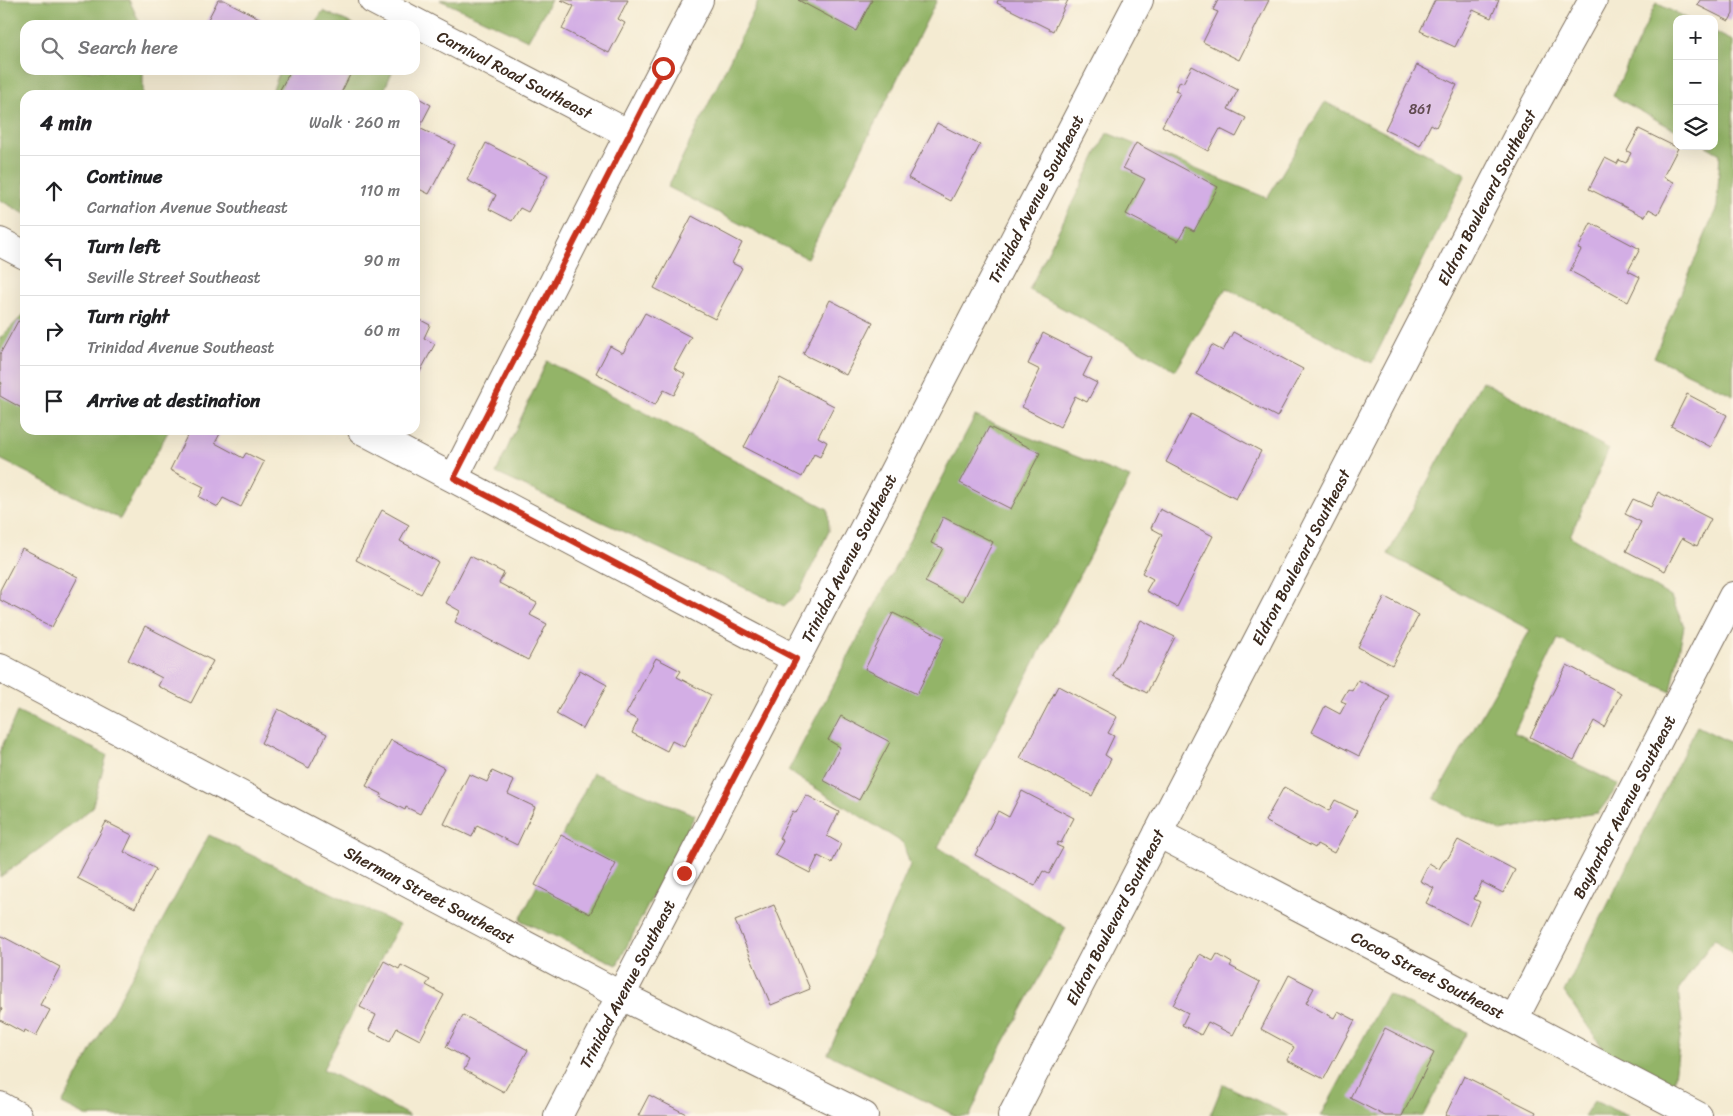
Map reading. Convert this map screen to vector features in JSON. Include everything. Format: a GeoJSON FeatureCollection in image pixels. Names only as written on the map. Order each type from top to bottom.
{"type":"FeatureCollection","features":[{"type":"Feature","properties":{"kind":"street","name":"Carnival Road Southeast"},"geometry":{"type":"LineString","coordinates":[[373,0],[411,20]]}},
{"type":"Feature","properties":{"kind":"street"},"geometry":{"type":"LineString","coordinates":[[454,478],[699,0]]}},
{"type":"Feature","properties":{"kind":"street","name":"Trinidad Avenue Southeast"},"geometry":{"type":"LineString","coordinates":[[558,1116],[1139,0]]}},
{"type":"Feature","properties":{"kind":"street","name":"Eldron Boulevard Southeast"},"geometry":{"type":"LineString","coordinates":[[1012,1116],[1520,130],[1593,0]]}},
{"type":"Feature","properties":{"kind":"street","name":"Carnival Road Southeast"},"geometry":{"type":"LineString","coordinates":[[420,25],[629,134]]}},
{"type":"Feature","properties":{"kind":"street"},"geometry":{"type":"LineString","coordinates":[[0,242],[20,252]]}},
{"type":"Feature","properties":{"kind":"street"},"geometry":{"type":"LineString","coordinates":[[372,435],[796,659]]}},
{"type":"Feature","properties":{"kind":"street","name":"Bayharbor Avenue Southeast"},"geometry":{"type":"LineString","coordinates":[[1514,1019],[1733,596]]}},
{"type":"Feature","properties":{"kind":"street","name":"Sherman Street Southeast"},"geometry":{"type":"LineString","coordinates":[[0,668],[620,995],[864,1116]]}},
{"type":"Feature","properties":{"kind":"street","name":"Cocoa Street Southeast"},"geometry":{"type":"LineString","coordinates":[[1158,833],[1698,1116]]}},
{"type":"Feature","properties":{"kind":"street"},"geometry":{"type":"LineString","coordinates":[[0,1106],[18,1116]]}},
{"type":"Feature","properties":{"kind":"green space"},"geometry":{"type":"Polygon","coordinates":[[[0,0],[129,0],[139,20],[20,20],[20,75],[143,75],[143,90],[20,90],[20,211],[0,200],[0,0]]]}},
{"type":"Feature","properties":{"kind":"green space"},"geometry":{"type":"Polygon","coordinates":[[[440,0],[551,0],[528,40],[440,0]]]}},
{"type":"Feature","properties":{"kind":"green space"},"geometry":{"type":"Polygon","coordinates":[[[759,0],[937,0],[807,258],[668,187],[759,0]]]}},
{"type":"Feature","properties":{"kind":"green space"},"geometry":{"type":"Polygon","coordinates":[[[1656,3],[1680,15],[1673,15],[1673,129],[1613,96],[1656,3]]]}},
{"type":"Feature","properties":{"kind":"green space"},"geometry":{"type":"Polygon","coordinates":[[[323,11],[344,20],[317,20],[323,11]]]}},
{"type":"Feature","properties":{"kind":"green space"},"geometry":{"type":"Polygon","coordinates":[[[1718,34],[1733,41],[1733,395],[1654,357],[1717,207],[1720,154],[1713,150],[1718,150],[1718,34]]]}},
{"type":"Feature","properties":{"kind":"green space"},"geometry":{"type":"Polygon","coordinates":[[[278,75],[391,75],[384,90],[273,90],[278,75]]]}},
{"type":"Feature","properties":{"kind":"green space"},"geometry":{"type":"Polygon","coordinates":[[[1325,102],[1466,174],[1372,363],[1226,288],[1176,370],[1029,290],[1107,133],[1267,198],[1325,102]]]}},
{"type":"Feature","properties":{"kind":"green space"},"geometry":{"type":"Polygon","coordinates":[[[20,318],[20,435],[166,435],[120,519],[0,459],[0,338],[20,318]]]}},
{"type":"Feature","properties":{"kind":"green space"},"geometry":{"type":"Polygon","coordinates":[[[547,361],[828,509],[829,531],[800,591],[784,606],[496,473],[547,361]]]}},
{"type":"Feature","properties":{"kind":"green space"},"geometry":{"type":"Polygon","coordinates":[[[1482,381],[1609,449],[1570,536],[1671,597],[1684,626],[1671,692],[1558,639],[1514,732],[1619,785],[1598,813],[1501,831],[1434,799],[1530,630],[1388,554],[1482,381]]]}},
{"type":"Feature","properties":{"kind":"green space"},"geometry":{"type":"Polygon","coordinates":[[[975,416],[1130,478],[938,847],[1066,928],[989,1070],[970,1116],[956,1116],[828,1054],[910,865],[903,843],[788,771],[975,416]]]}},
{"type":"Feature","properties":{"kind":"green space"},"geometry":{"type":"Polygon","coordinates":[[[17,712],[107,755],[92,808],[0,877],[0,751],[17,712]]]}},
{"type":"Feature","properties":{"kind":"green space"},"geometry":{"type":"Polygon","coordinates":[[[1697,726],[1733,744],[1733,954],[1715,938],[1678,990],[1682,1023],[1674,1084],[1607,1054],[1564,992],[1697,726]]]}},
{"type":"Feature","properties":{"kind":"green space"},"geometry":{"type":"Polygon","coordinates":[[[593,773],[695,815],[617,965],[520,920],[593,773]]]}},
{"type":"Feature","properties":{"kind":"green space"},"geometry":{"type":"Polygon","coordinates":[[[209,835],[399,925],[323,1069],[410,1116],[86,1116],[62,1104],[209,835]]]}},
{"type":"Feature","properties":{"kind":"green space"},"geometry":{"type":"Polygon","coordinates":[[[1387,994],[1467,1032],[1423,1116],[1321,1116],[1387,994]]]}},
{"type":"Feature","properties":{"kind":"green space"},"geometry":{"type":"Polygon","coordinates":[[[1223,1084],[1289,1116],[1210,1116],[1223,1084]]]}},
{"type":"Feature","properties":{"kind":"green space"},"geometry":{"type":"Polygon","coordinates":[[[1594,1101],[1628,1116],[1584,1116],[1594,1101]]]}},
{"type":"Feature","properties":{"kind":"building"},"geometry":{"type":"Polygon","coordinates":[[[218,0],[224,0],[263,20],[208,20],[218,0]]]}},
{"type":"Feature","properties":{"kind":"building"},"geometry":{"type":"Polygon","coordinates":[[[561,0],[628,0],[618,19],[625,23],[609,53],[562,29],[574,6],[561,0]]]}},
{"type":"Feature","properties":{"kind":"building"},"geometry":{"type":"Polygon","coordinates":[[[798,0],[872,0],[856,31],[798,0]]]}},
{"type":"Feature","properties":{"kind":"building"},"geometry":{"type":"Polygon","coordinates":[[[998,0],[1068,0],[1053,31],[997,3],[998,0]]]}},
{"type":"Feature","properties":{"kind":"building"},"geometry":{"type":"Polygon","coordinates":[[[1218,0],[1269,0],[1239,60],[1203,42],[1218,12],[1213,10],[1218,0]]]}},
{"type":"Feature","properties":{"kind":"building"},"geometry":{"type":"Polygon","coordinates":[[[1435,0],[1499,0],[1491,18],[1473,10],[1455,47],[1420,31],[1435,0]]]}},
{"type":"Feature","properties":{"kind":"building"},"geometry":{"type":"Polygon","coordinates":[[[1700,0],[1733,0],[1733,14],[1729,21],[1697,5],[1700,0]]]}},
{"type":"Feature","properties":{"kind":"building"},"geometry":{"type":"Polygon","coordinates":[[[1417,65],[1457,85],[1436,127],[1431,124],[1420,146],[1385,129],[1417,65]]]}},
{"type":"Feature","properties":{"kind":"building"},"geometry":{"type":"Polygon","coordinates":[[[1192,66],[1238,90],[1228,109],[1246,118],[1236,137],[1220,129],[1208,151],[1162,126],[1180,93],[1175,91],[1180,81],[1183,83],[1192,66]]]}},
{"type":"Feature","properties":{"kind":"building"},"geometry":{"type":"Polygon","coordinates":[[[288,75],[350,75],[342,90],[280,90],[288,75]]]}},
{"type":"Feature","properties":{"kind":"building"},"geometry":{"type":"Polygon","coordinates":[[[420,99],[431,105],[420,126],[420,99]]]}},
{"type":"Feature","properties":{"kind":"building"},"geometry":{"type":"Polygon","coordinates":[[[937,123],[980,145],[951,201],[908,178],[937,123]]]}},
{"type":"Feature","properties":{"kind":"building"},"geometry":{"type":"Polygon","coordinates":[[[420,128],[455,145],[429,194],[420,190],[420,128]]]}},
{"type":"Feature","properties":{"kind":"building"},"geometry":{"type":"Polygon","coordinates":[[[1639,129],[1673,146],[1673,150],[1677,150],[1663,177],[1674,182],[1658,214],[1649,209],[1645,217],[1589,189],[1605,158],[1617,164],[1619,160],[1626,163],[1631,153],[1627,151],[1639,129]]]}},
{"type":"Feature","properties":{"kind":"building"},"geometry":{"type":"Polygon","coordinates":[[[486,143],[548,175],[528,212],[520,208],[512,221],[489,209],[496,195],[467,180],[486,143]]]}},
{"type":"Feature","properties":{"kind":"building"},"geometry":{"type":"Polygon","coordinates":[[[1136,143],[1218,187],[1194,231],[1186,227],[1178,241],[1126,214],[1145,179],[1123,168],[1136,143]]]}},
{"type":"Feature","properties":{"kind":"building"},"geometry":{"type":"Polygon","coordinates":[[[692,216],[742,243],[732,263],[742,268],[715,319],[654,288],[692,216]]]}},
{"type":"Feature","properties":{"kind":"building"},"geometry":{"type":"Polygon","coordinates":[[[1591,223],[1640,249],[1628,271],[1640,277],[1628,302],[1570,271],[1581,250],[1578,249],[1591,223]]]}},
{"type":"Feature","properties":{"kind":"building"},"geometry":{"type":"Polygon","coordinates":[[[830,300],[873,322],[846,375],[803,354],[830,300]]]}},
{"type":"Feature","properties":{"kind":"building"},"geometry":{"type":"Polygon","coordinates":[[[645,313],[691,337],[674,368],[685,374],[674,395],[664,390],[655,405],[596,373],[610,346],[623,353],[645,313]]]}},
{"type":"Feature","properties":{"kind":"building"},"geometry":{"type":"Polygon","coordinates":[[[420,320],[430,325],[424,338],[435,344],[420,372],[420,320]]]}},
{"type":"Feature","properties":{"kind":"building"},"geometry":{"type":"Polygon","coordinates":[[[18,321],[20,322],[20,407],[0,396],[2,383],[0,382],[0,354],[18,321]]]}},
{"type":"Feature","properties":{"kind":"building"},"geometry":{"type":"Polygon","coordinates":[[[1233,332],[1303,369],[1277,417],[1196,374],[1212,345],[1223,351],[1233,332]]]}},
{"type":"Feature","properties":{"kind":"building"},"geometry":{"type":"Polygon","coordinates":[[[1043,333],[1092,358],[1083,376],[1097,383],[1087,402],[1075,396],[1060,427],[1022,407],[1040,370],[1028,364],[1043,333]]]}},
{"type":"Feature","properties":{"kind":"building"},"geometry":{"type":"Polygon","coordinates":[[[780,378],[834,406],[818,437],[827,442],[820,457],[814,454],[802,477],[744,447],[780,378]]]}},
{"type":"Feature","properties":{"kind":"building"},"geometry":{"type":"Polygon","coordinates":[[[1687,394],[1727,415],[1711,447],[1671,426],[1687,394]]]}},
{"type":"Feature","properties":{"kind":"building"},"geometry":{"type":"Polygon","coordinates":[[[1191,414],[1261,451],[1236,499],[1166,462],[1191,414]]]}},
{"type":"Feature","properties":{"kind":"building"},"geometry":{"type":"Polygon","coordinates":[[[989,427],[1040,453],[1011,509],[960,483],[989,427]]]}},
{"type":"Feature","properties":{"kind":"building"},"geometry":{"type":"Polygon","coordinates":[[[188,435],[219,435],[215,443],[243,458],[246,453],[264,462],[241,507],[223,498],[218,507],[199,497],[204,487],[170,470],[188,435]]]}},
{"type":"Feature","properties":{"kind":"building"},"geometry":{"type":"Polygon","coordinates":[[[1658,492],[1711,519],[1697,546],[1682,538],[1665,571],[1626,551],[1641,522],[1625,514],[1633,499],[1651,507],[1658,492]]]}},
{"type":"Feature","properties":{"kind":"building"},"geometry":{"type":"Polygon","coordinates":[[[1160,509],[1213,536],[1177,607],[1146,591],[1153,579],[1142,573],[1162,534],[1151,528],[1160,509]]]}},
{"type":"Feature","properties":{"kind":"building"},"geometry":{"type":"Polygon","coordinates":[[[382,510],[409,525],[400,541],[438,562],[421,594],[356,560],[382,510]]]}},
{"type":"Feature","properties":{"kind":"building"},"geometry":{"type":"Polygon","coordinates":[[[943,517],[993,542],[963,601],[925,582],[943,548],[931,543],[943,517]]]}},
{"type":"Feature","properties":{"kind":"building"},"geometry":{"type":"Polygon","coordinates":[[[22,548],[78,577],[52,627],[0,600],[0,590],[22,548]]]}},
{"type":"Feature","properties":{"kind":"building"},"geometry":{"type":"Polygon","coordinates":[[[470,556],[504,573],[499,583],[537,603],[530,615],[547,624],[528,660],[455,622],[460,611],[446,603],[470,556]]]}},
{"type":"Feature","properties":{"kind":"building"},"geometry":{"type":"Polygon","coordinates":[[[1385,597],[1419,615],[1392,665],[1358,647],[1385,597]]]}},
{"type":"Feature","properties":{"kind":"building"},"geometry":{"type":"Polygon","coordinates":[[[893,613],[944,638],[917,694],[865,669],[893,613]]]}},
{"type":"Feature","properties":{"kind":"building"},"geometry":{"type":"Polygon","coordinates":[[[1141,620],[1175,637],[1147,693],[1113,676],[1141,620]]]}},
{"type":"Feature","properties":{"kind":"building"},"geometry":{"type":"Polygon","coordinates":[[[145,626],[213,661],[191,703],[158,686],[162,678],[128,660],[145,626]]]}},
{"type":"Feature","properties":{"kind":"building"},"geometry":{"type":"Polygon","coordinates":[[[656,658],[681,671],[677,677],[711,695],[684,747],[672,741],[667,751],[632,733],[638,720],[626,714],[656,658]]]}},
{"type":"Feature","properties":{"kind":"building"},"geometry":{"type":"Polygon","coordinates":[[[1567,665],[1621,693],[1604,727],[1594,721],[1574,760],[1530,737],[1567,665]]]}},
{"type":"Feature","properties":{"kind":"building"},"geometry":{"type":"Polygon","coordinates":[[[580,670],[607,685],[583,729],[556,714],[580,670]]]}},
{"type":"Feature","properties":{"kind":"building"},"geometry":{"type":"Polygon","coordinates":[[[1358,680],[1390,696],[1359,756],[1312,732],[1325,706],[1340,714],[1346,703],[1341,701],[1348,689],[1352,691],[1358,680]]]}},
{"type":"Feature","properties":{"kind":"building"},"geometry":{"type":"Polygon","coordinates":[[[1058,686],[1117,717],[1108,733],[1114,736],[1105,755],[1111,759],[1092,796],[1020,758],[1058,686]]]}},
{"type":"Feature","properties":{"kind":"building"},"geometry":{"type":"Polygon","coordinates":[[[278,709],[327,734],[309,768],[261,743],[278,709]]]}},
{"type":"Feature","properties":{"kind":"building"},"geometry":{"type":"Polygon","coordinates":[[[841,716],[890,742],[859,800],[823,780],[840,747],[828,740],[841,716]]]}},
{"type":"Feature","properties":{"kind":"building"},"geometry":{"type":"Polygon","coordinates":[[[391,740],[444,768],[420,814],[406,807],[405,810],[380,797],[382,794],[366,786],[391,740]]]}},
{"type":"Feature","properties":{"kind":"building"},"geometry":{"type":"Polygon","coordinates":[[[492,771],[514,781],[508,794],[535,807],[517,845],[477,825],[472,837],[444,824],[469,774],[487,782],[492,771]]]}},
{"type":"Feature","properties":{"kind":"building"},"geometry":{"type":"Polygon","coordinates":[[[1284,787],[1329,811],[1335,800],[1357,811],[1334,853],[1317,844],[1315,848],[1265,821],[1284,787]]]}},
{"type":"Feature","properties":{"kind":"building"},"geometry":{"type":"Polygon","coordinates":[[[1022,791],[1074,818],[1061,843],[1058,842],[1056,845],[1063,848],[1049,874],[1043,871],[1035,886],[975,855],[998,811],[1009,817],[1022,791]]]}},
{"type":"Feature","properties":{"kind":"building"},"geometry":{"type":"Polygon","coordinates":[[[806,795],[839,812],[827,836],[841,844],[832,863],[818,856],[810,873],[775,855],[783,841],[779,838],[793,811],[796,813],[806,795]]]}},
{"type":"Feature","properties":{"kind":"building"},"geometry":{"type":"Polygon","coordinates":[[[106,822],[132,835],[124,852],[156,869],[135,908],[77,878],[106,822]]]}},
{"type":"Feature","properties":{"kind":"building"},"geometry":{"type":"Polygon","coordinates":[[[561,835],[616,864],[590,914],[535,885],[561,835]]]}},
{"type":"Feature","properties":{"kind":"building"},"geometry":{"type":"Polygon","coordinates":[[[1458,840],[1515,870],[1503,893],[1482,882],[1474,899],[1480,902],[1469,925],[1426,903],[1434,888],[1420,881],[1429,863],[1439,869],[1458,840]]]}},
{"type":"Feature","properties":{"kind":"building"},"geometry":{"type":"Polygon","coordinates":[[[774,905],[810,989],[771,1005],[735,921],[774,905]]]}},
{"type":"Feature","properties":{"kind":"building"},"geometry":{"type":"Polygon","coordinates":[[[0,935],[60,967],[40,1005],[50,1010],[36,1036],[25,1030],[24,1033],[0,1020],[2,1009],[0,1008],[0,935]]]}},
{"type":"Feature","properties":{"kind":"building"},"geometry":{"type":"Polygon","coordinates":[[[1200,954],[1213,961],[1217,954],[1232,963],[1230,966],[1260,982],[1233,1035],[1208,1022],[1201,1035],[1182,1025],[1188,1013],[1173,1005],[1200,954]]]}},
{"type":"Feature","properties":{"kind":"building"},"geometry":{"type":"Polygon","coordinates":[[[384,961],[399,969],[401,965],[430,980],[426,985],[444,995],[420,1040],[397,1028],[390,1041],[369,1030],[376,1015],[360,1007],[384,961]]]}},
{"type":"Feature","properties":{"kind":"building"},"geometry":{"type":"Polygon","coordinates":[[[1289,975],[1314,988],[1306,1003],[1334,1018],[1338,1011],[1355,1020],[1324,1079],[1287,1060],[1294,1047],[1261,1029],[1289,975]]]}},
{"type":"Feature","properties":{"kind":"building"},"geometry":{"type":"Polygon","coordinates":[[[463,1015],[528,1050],[504,1092],[464,1070],[469,1060],[446,1047],[463,1015]]]}},
{"type":"Feature","properties":{"kind":"building"},"geometry":{"type":"Polygon","coordinates":[[[1385,1028],[1434,1053],[1402,1116],[1385,1116],[1350,1098],[1385,1028]]]}},
{"type":"Feature","properties":{"kind":"building"},"geometry":{"type":"Polygon","coordinates":[[[1464,1076],[1536,1112],[1534,1116],[1445,1116],[1464,1076]]]}},
{"type":"Feature","properties":{"kind":"building"},"geometry":{"type":"Polygon","coordinates":[[[649,1095],[690,1116],[638,1116],[649,1095]]]}},
{"type":"Feature","properties":{"kind":"route"},"geometry":{"type":"LineString","coordinates":[[663,68],[454,478],[796,659],[684,873]]}}]}
